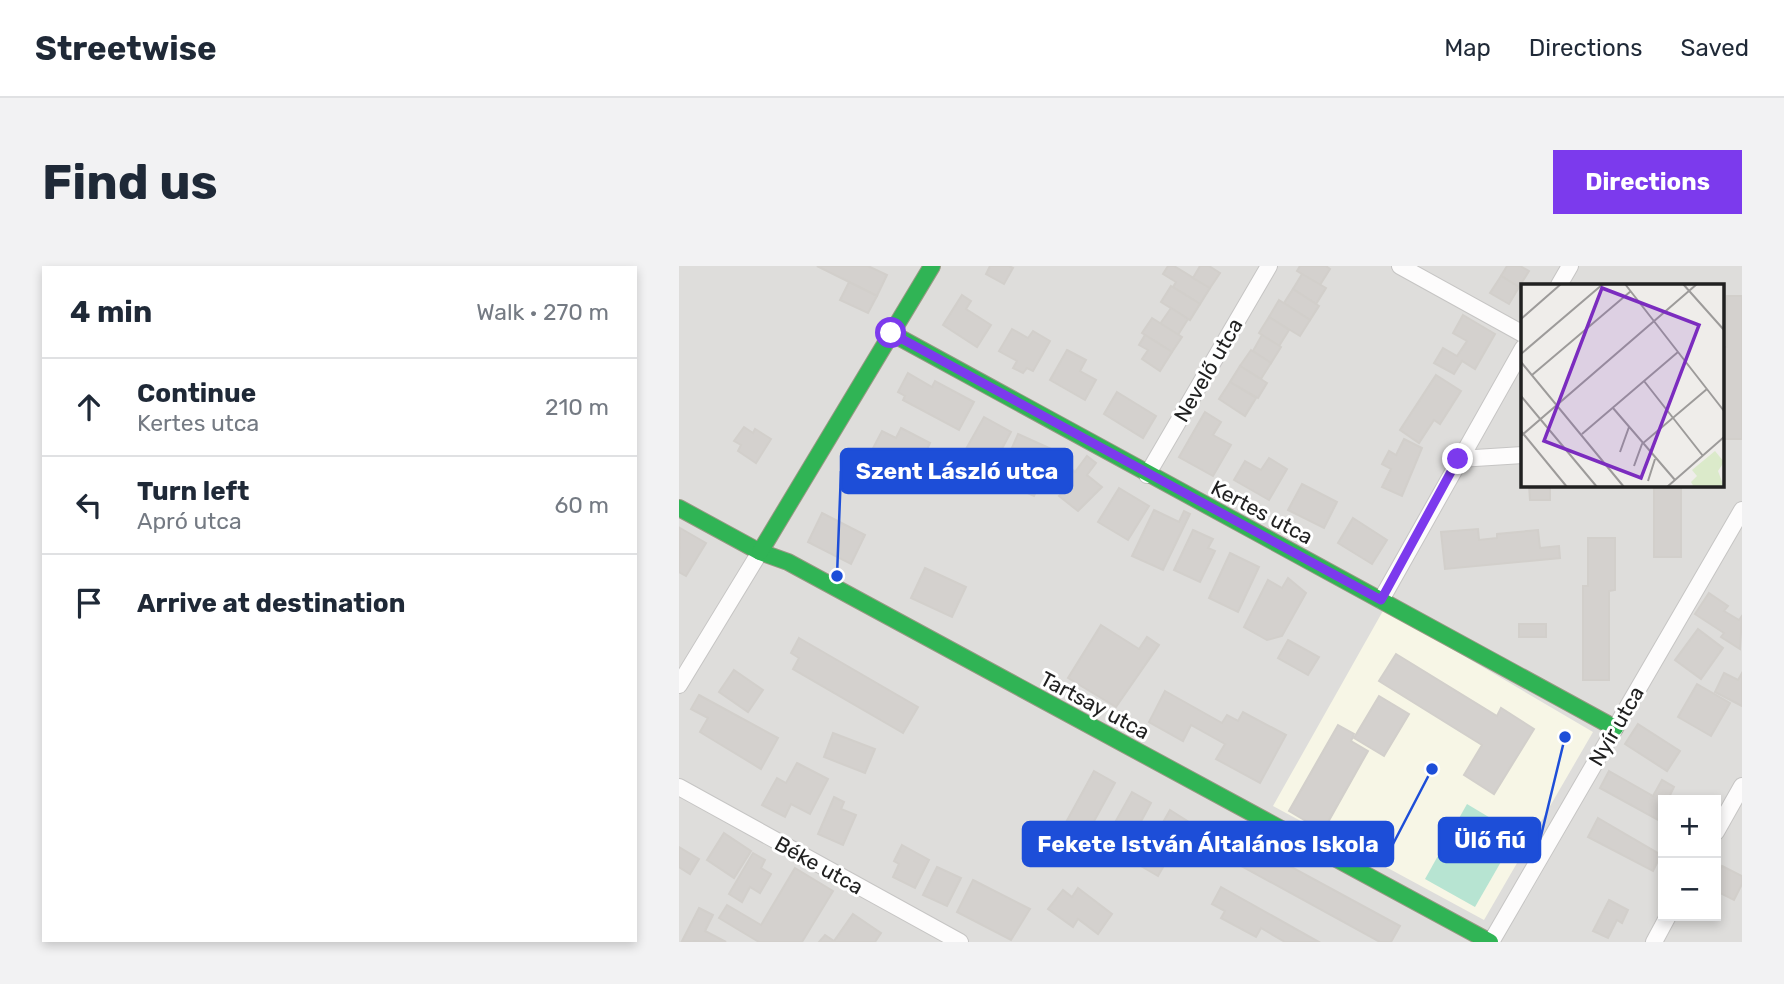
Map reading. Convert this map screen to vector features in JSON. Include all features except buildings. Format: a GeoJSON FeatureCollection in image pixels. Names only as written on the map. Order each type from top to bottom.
{"type":"FeatureCollection","features":[{"type":"Feature","properties":{"kind":"street"},"geometry":{"type":"LineString","coordinates":[[679,685],[932,266]]}},
{"type":"Feature","properties":{"kind":"street","name":"Nevelő utca"},"geometry":{"type":"LineString","coordinates":[[1147,475],[1269,266]]}},
{"type":"Feature","properties":{"kind":"street"},"geometry":{"type":"LineString","coordinates":[[1400,266],[1521,333]]}},
{"type":"Feature","properties":{"kind":"street"},"geometry":{"type":"LineString","coordinates":[[1560,284],[1570,266]]}},
{"type":"Feature","properties":{"kind":"street","name":"Kertes utca"},"geometry":{"type":"LineString","coordinates":[[891,333],[1615,728]]}},
{"type":"Feature","properties":{"kind":"street"},"geometry":{"type":"LineString","coordinates":[[1381,600],[1521,351]]}},
{"type":"Feature","properties":{"kind":"street"},"geometry":{"type":"LineString","coordinates":[[1458,459],[1521,455]]}},
{"type":"Feature","properties":{"kind":"street","name":"Tartsay utca"},"geometry":{"type":"LineString","coordinates":[[679,508],[760,552],[788,562],[1490,942]]}},
{"type":"Feature","properties":{"kind":"street","name":"Nyír utca"},"geometry":{"type":"LineString","coordinates":[[1490,942],[1742,510]]}},
{"type":"Feature","properties":{"kind":"street"},"geometry":{"type":"LineString","coordinates":[[1721,823],[1742,786]]}},
{"type":"Feature","properties":{"kind":"street","name":"Béke utca"},"geometry":{"type":"LineString","coordinates":[[679,787],[960,942]]}},
{"type":"Feature","properties":{"kind":"street"},"geometry":{"type":"LineString","coordinates":[[1654,942],[1665,921]]}},
{"type":"Feature","properties":{"kind":"shaded area"},"geometry":{"type":"Polygon","coordinates":[[[679,266],[1742,266],[1742,942],[679,942],[679,266]]]}},
{"type":"Feature","properties":{"kind":"shaded area"},"geometry":{"type":"Polygon","coordinates":[[[1384,609],[1593,732],[1484,920],[1273,806],[1384,609]]]}},
{"type":"Feature","properties":{"kind":"green space"},"geometry":{"type":"Polygon","coordinates":[[[1467,804],[1517,834],[1475,907],[1425,879],[1467,804]]]}},
{"type":"Feature","properties":{"kind":"traffic: fast"},"geometry":{"type":"LineString","coordinates":[[760,552],[932,266]]}},
{"type":"Feature","properties":{"kind":"traffic: fast"},"geometry":{"type":"LineString","coordinates":[[891,333],[1615,728]]}},
{"type":"Feature","properties":{"kind":"traffic: fast"},"geometry":{"type":"LineString","coordinates":[[679,508],[760,552],[788,562],[1490,942]]}},
{"type":"Feature","properties":{"kind":"place","name":"Szent László utca"},"geometry":{"type":"Point","coordinates":[837,576]}},
{"type":"Feature","properties":{"kind":"place","name":"Ülő fiú"},"geometry":{"type":"Point","coordinates":[1565,737]}},
{"type":"Feature","properties":{"kind":"place","name":"Fekete István Általános Iskola"},"geometry":{"type":"Point","coordinates":[1432,769]}},
{"type":"Feature","properties":{"kind":"route"},"geometry":{"type":"LineString","coordinates":[[891,333],[1147,475],[1381,600],[1458,459]]}}]}
